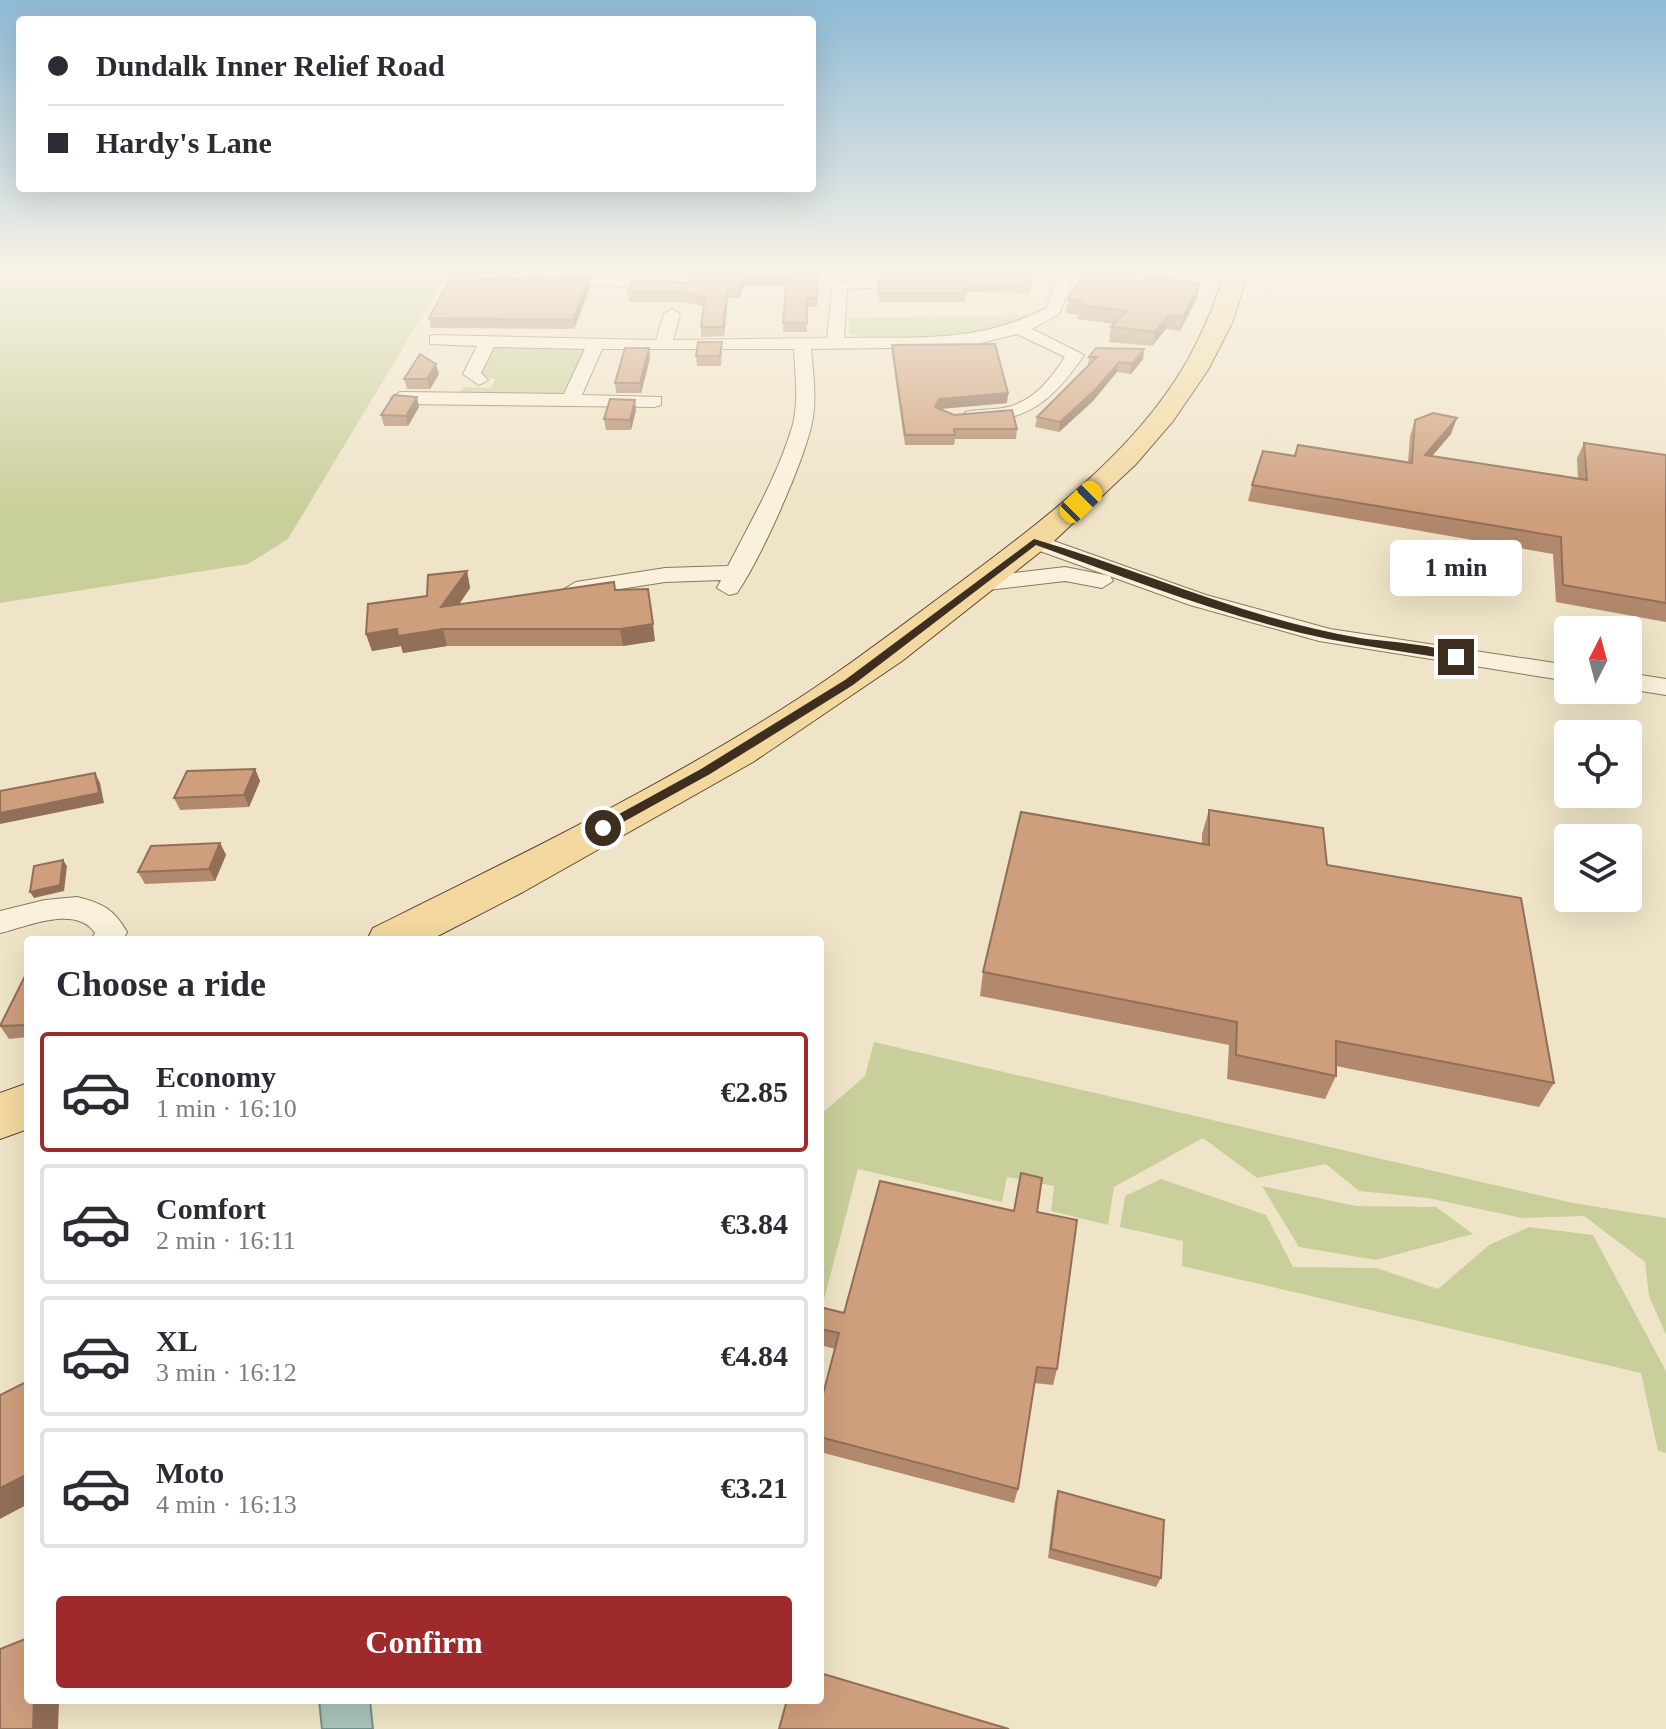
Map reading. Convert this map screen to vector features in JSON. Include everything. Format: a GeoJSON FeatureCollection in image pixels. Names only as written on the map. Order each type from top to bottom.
{"type":"FeatureCollection","features":[{"type":"Feature","properties":{"kind":"main road"},"geometry":{"type":"LineString","coordinates":[[398,936],[500,885],[705,772],[849,682],[1034,541],[1117,467],[1182,390],[1206,349]]}},
{"type":"Feature","properties":{"kind":"main road"},"geometry":{"type":"LineString","coordinates":[[0,1117],[24,1107]]}},
{"type":"Feature","properties":{"kind":"street"},"geometry":{"type":"LineString","coordinates":[[479,380],[472,374],[484,349]]}},
{"type":"Feature","properties":{"kind":"street"},"geometry":{"type":"LineString","coordinates":[[570,401],[593,349]]}},
{"type":"Feature","properties":{"kind":"street"},"geometry":{"type":"LineString","coordinates":[[555,592],[665,575],[733,580],[771,503],[802,424],[806,395],[802,349]]}},
{"type":"Feature","properties":{"kind":"street"},"geometry":{"type":"LineString","coordinates":[[960,416],[1002,416],[1024,410],[1040,399],[1082,353],[1068,349]]}},
{"type":"Feature","properties":{"kind":"street"},"geometry":{"type":"LineString","coordinates":[[400,398],[654,401]]}},
{"type":"Feature","properties":{"kind":"street"},"geometry":{"type":"LineString","coordinates":[[1034,541],[1198,600],[1328,636],[1554,671]]}},
{"type":"Feature","properties":{"kind":"street"},"geometry":{"type":"LineString","coordinates":[[979,584],[1065,574],[1198,600]]}},
{"type":"Feature","properties":{"kind":"street"},"geometry":{"type":"LineString","coordinates":[[1642,683],[1666,687]]}},
{"type":"Feature","properties":{"kind":"street"},"geometry":{"type":"LineString","coordinates":[[0,922],[70,906],[96,913],[107,931]]}},
{"type":"Feature","properties":{"kind":"green space"},"geometry":{"type":"Polygon","coordinates":[[[0,349],[402,349],[288,539],[248,564],[0,603],[0,349]]]}},
{"type":"Feature","properties":{"kind":"green space"},"geometry":{"type":"Polygon","coordinates":[[[493,349],[587,349],[561,397],[457,395],[463,387],[491,388],[495,379],[480,376],[493,349]]]}},
{"type":"Feature","properties":{"kind":"green space"},"geometry":{"type":"Polygon","coordinates":[[[874,1042],[1573,1203],[1666,1218],[1666,1335],[1649,1296],[1645,1262],[1584,1216],[1522,1218],[1428,1198],[1359,1191],[1326,1164],[1257,1178],[1203,1138],[1114,1187],[1108,1225],[1051,1211],[1054,1186],[1007,1177],[1002,1202],[858,1169],[824,1300],[824,1112],[865,1076],[874,1042]]]}},
{"type":"Feature","properties":{"kind":"green space"},"geometry":{"type":"Polygon","coordinates":[[[1161,1179],[1266,1215],[1293,1267],[1377,1268],[1438,1289],[1489,1245],[1529,1227],[1593,1235],[1666,1371],[1666,1453],[1658,1451],[1641,1373],[1182,1266],[1183,1241],[1120,1227],[1125,1196],[1161,1179]]]}},
{"type":"Feature","properties":{"kind":"green space"},"geometry":{"type":"Polygon","coordinates":[[[1262,1186],[1356,1206],[1436,1207],[1473,1234],[1376,1260],[1299,1247],[1262,1186]]]}},
{"type":"Feature","properties":{"kind":"water"},"geometry":{"type":"Polygon","coordinates":[[[319,1704],[370,1704],[373,1729],[322,1729],[319,1704]]]}},
{"type":"Feature","properties":{"kind":"building"},"geometry":{"type":"Polygon","coordinates":[[[625,349],[649,349],[640,383],[615,383],[625,349]]]}},
{"type":"Feature","properties":{"kind":"building"},"geometry":{"type":"Polygon","coordinates":[[[697,349],[721,349],[720,356],[696,356],[697,349]]]}},
{"type":"Feature","properties":{"kind":"building"},"geometry":{"type":"Polygon","coordinates":[[[893,349],[996,349],[1008,393],[939,399],[935,407],[954,415],[1012,410],[1017,429],[954,429],[955,435],[905,435],[893,349]]]}},
{"type":"Feature","properties":{"kind":"building"},"geometry":{"type":"Polygon","coordinates":[[[1095,349],[1144,349],[1132,364],[1119,362],[1094,391],[1060,422],[1037,417],[1097,357],[1089,357],[1095,349]]]}},
{"type":"Feature","properties":{"kind":"building"},"geometry":{"type":"Polygon","coordinates":[[[420,354],[436,364],[427,379],[404,379],[420,354]]]}},
{"type":"Feature","properties":{"kind":"building"},"geometry":{"type":"Polygon","coordinates":[[[394,395],[417,397],[406,416],[381,415],[394,395]]]}},
{"type":"Feature","properties":{"kind":"building"},"geometry":{"type":"Polygon","coordinates":[[[610,399],[635,400],[630,420],[604,419],[610,399]]]}},
{"type":"Feature","properties":{"kind":"building"},"geometry":{"type":"Polygon","coordinates":[[[1433,413],[1457,418],[1425,455],[1587,480],[1584,443],[1666,455],[1666,603],[1563,585],[1561,537],[1252,485],[1263,451],[1295,456],[1298,445],[1412,463],[1415,420],[1433,413]]]}},
{"type":"Feature","properties":{"kind":"building"},"geometry":{"type":"Polygon","coordinates":[[[467,571],[441,607],[614,582],[615,590],[648,589],[653,624],[620,629],[443,629],[398,636],[397,629],[366,634],[368,604],[427,596],[428,575],[467,571]]]}},
{"type":"Feature","properties":{"kind":"building"},"geometry":{"type":"Polygon","coordinates":[[[255,769],[244,795],[174,798],[187,771],[255,769]]]}},
{"type":"Feature","properties":{"kind":"building"},"geometry":{"type":"Polygon","coordinates":[[[95,773],[99,793],[0,813],[0,791],[95,773]]]}},
{"type":"Feature","properties":{"kind":"building"},"geometry":{"type":"Polygon","coordinates":[[[1209,810],[1323,828],[1327,865],[1521,898],[1554,1083],[1336,1041],[1336,1076],[1236,1055],[1237,1022],[983,972],[1021,812],[1209,845],[1209,810]]]}},
{"type":"Feature","properties":{"kind":"building"},"geometry":{"type":"Polygon","coordinates":[[[220,843],[209,869],[138,872],[151,846],[220,843]]]}},
{"type":"Feature","properties":{"kind":"building"},"geometry":{"type":"Polygon","coordinates":[[[63,860],[60,885],[30,892],[34,866],[63,860]]]}},
{"type":"Feature","properties":{"kind":"building"},"geometry":{"type":"Polygon","coordinates":[[[24,978],[24,1025],[0,1026],[24,978]]]}},
{"type":"Feature","properties":{"kind":"building"},"geometry":{"type":"Polygon","coordinates":[[[1021,1173],[1042,1178],[1037,1212],[1077,1220],[1057,1369],[1037,1367],[1018,1489],[824,1438],[824,1391],[839,1333],[824,1330],[824,1308],[844,1313],[880,1181],[1014,1211],[1021,1173]]]}},
{"type":"Feature","properties":{"kind":"building"},"geometry":{"type":"Polygon","coordinates":[[[24,1383],[24,1476],[0,1488],[0,1395],[24,1383]]]}},
{"type":"Feature","properties":{"kind":"building"},"geometry":{"type":"Polygon","coordinates":[[[1058,1491],[1164,1520],[1161,1578],[1051,1549],[1058,1491]]]}},
{"type":"Feature","properties":{"kind":"building"},"geometry":{"type":"Polygon","coordinates":[[[24,1640],[24,1704],[34,1704],[33,1729],[0,1729],[0,1649],[24,1640]]]}},
{"type":"Feature","properties":{"kind":"building"},"geometry":{"type":"Polygon","coordinates":[[[824,1674],[1009,1729],[779,1729],[786,1704],[824,1704],[824,1674]]]}},
{"type":"Feature","properties":{"kind":"route"},"geometry":{"type":"LineString","coordinates":[[603,828],[705,772],[849,682],[1034,541],[1198,600],[1264,619],[1328,636],[1456,657]]}}]}
